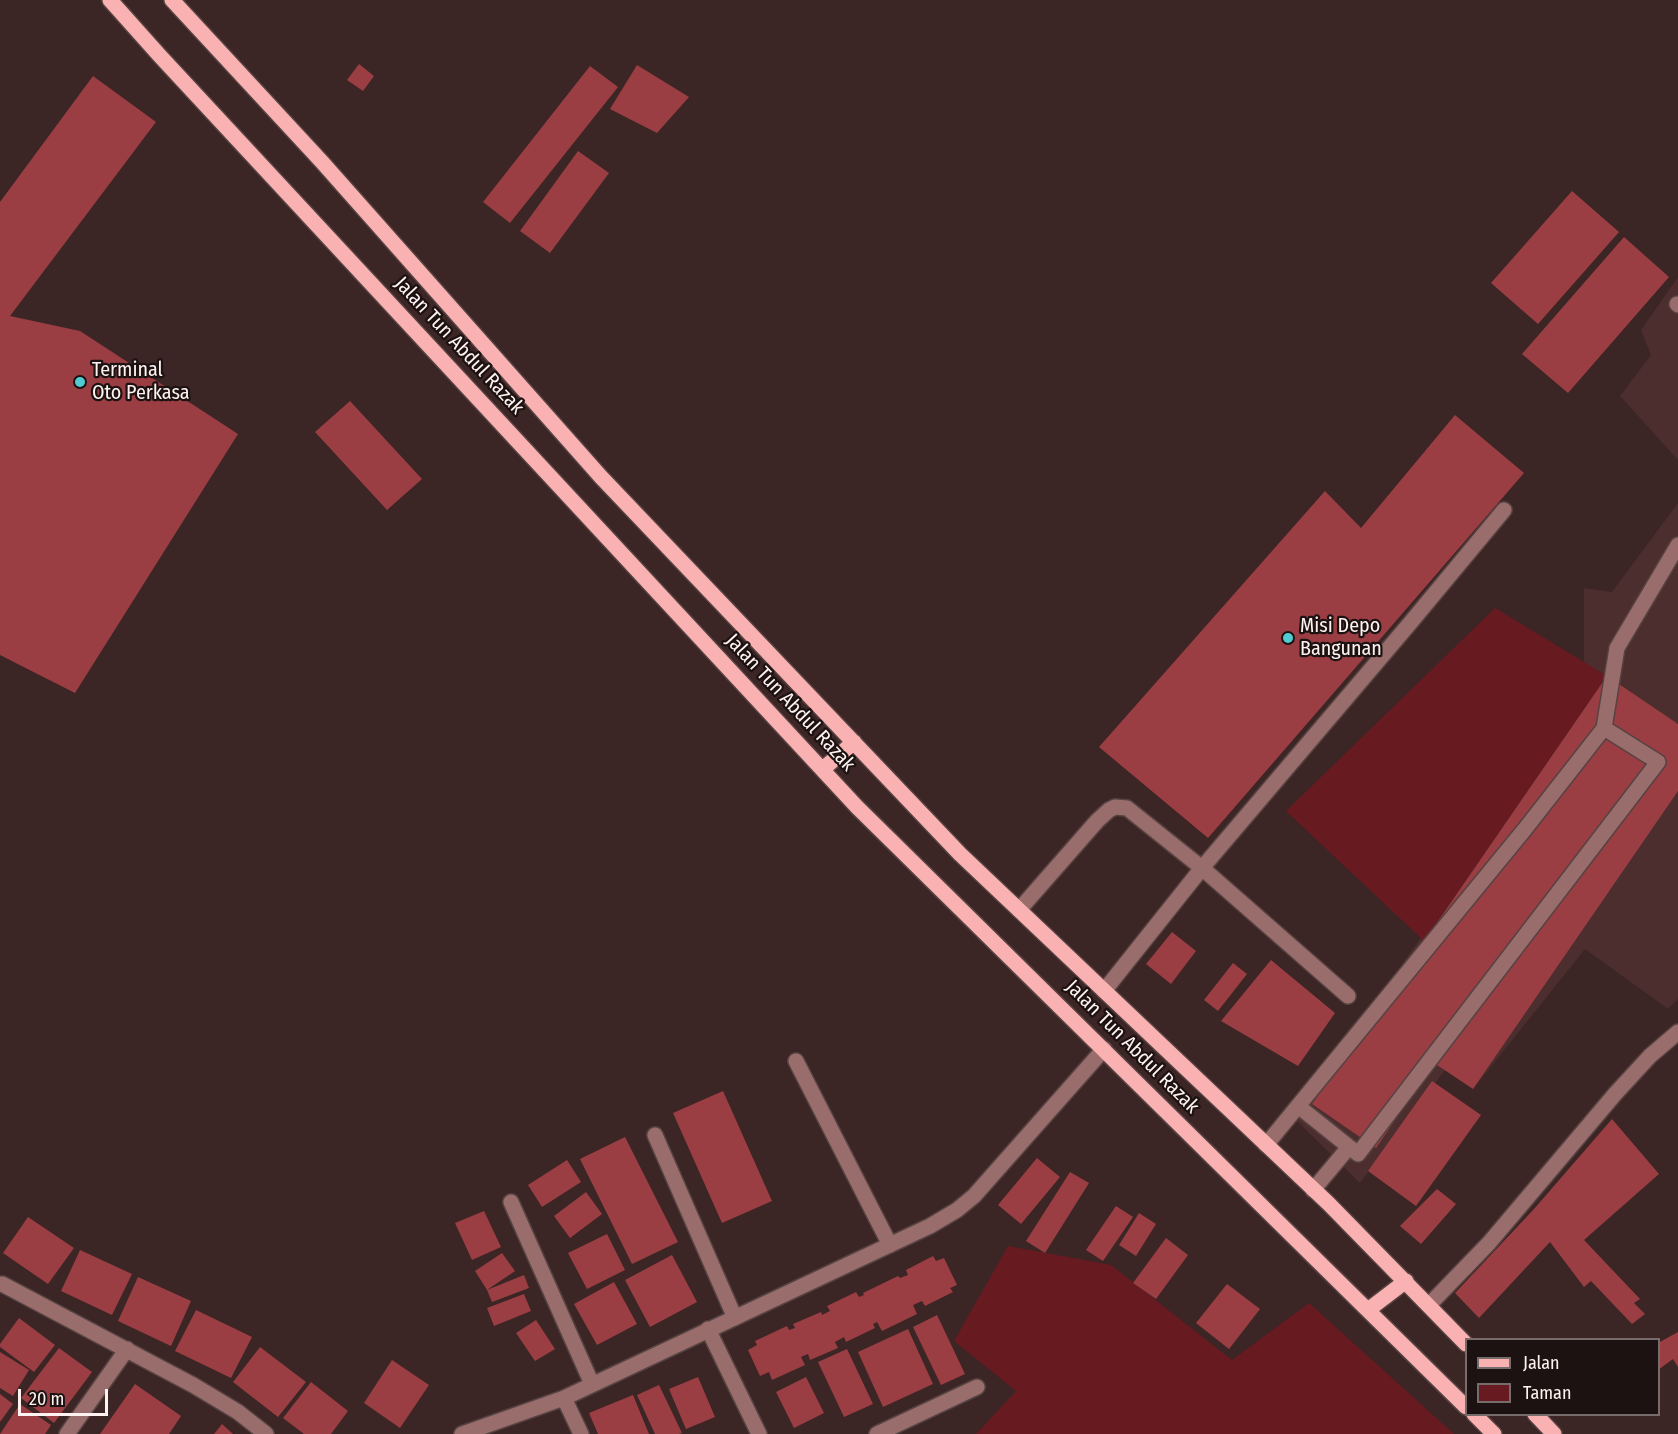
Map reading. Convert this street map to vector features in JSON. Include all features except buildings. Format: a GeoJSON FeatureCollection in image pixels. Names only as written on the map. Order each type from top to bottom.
{"type":"FeatureCollection","features":[{"type":"Feature","properties":{"kind":"main road","name":"Jalan Tun Abdul Razak"},"geometry":{"type":"LineString","coordinates":[[110,0],[857,807],[1465,1405]]}},
{"type":"Feature","properties":{"kind":"main road","name":"Jalan Tun Abdul Razak"},"geometry":{"type":"LineString","coordinates":[[172,0],[322,162],[601,477],[960,854],[1313,1190],[1465,1342]]}},
{"type":"Feature","properties":{"kind":"main road"},"geometry":{"type":"LineString","coordinates":[[823,769],[854,742]]}},
{"type":"Feature","properties":{"kind":"main road"},"geometry":{"type":"LineString","coordinates":[[1368,1310],[1406,1281]]}},
{"type":"Feature","properties":{"kind":"main road"},"geometry":{"type":"LineString","coordinates":[[1476,1416],[1494,1434]]}},
{"type":"Feature","properties":{"kind":"main road"},"geometry":{"type":"LineString","coordinates":[[1537,1416],[1554,1434]]}},
{"type":"Feature","properties":{"kind":"street"},"geometry":{"type":"LineString","coordinates":[[1104,991],[1202,868],[1504,510]]}},
{"type":"Feature","properties":{"kind":"street"},"geometry":{"type":"LineString","coordinates":[[1266,1145],[1525,829],[1604,728],[1617,648],[1678,545]]}},
{"type":"Feature","properties":{"kind":"street"},"geometry":{"type":"LineString","coordinates":[[1298,1106],[1358,1154],[1658,762],[1604,728]]}},
{"type":"Feature","properties":{"kind":"street"},"geometry":{"type":"LineString","coordinates":[[1019,910],[1097,821],[1109,810],[1122,806],[1132,810],[1202,868],[1348,996]]}},
{"type":"Feature","properties":{"kind":"street"},"geometry":{"type":"LineString","coordinates":[[1429,1305],[1489,1243],[1615,1094],[1650,1056],[1678,1032]]}},
{"type":"Feature","properties":{"kind":"street"},"geometry":{"type":"LineString","coordinates":[[462,1434],[564,1398],[930,1226],[957,1210],[974,1196],[1104,1049]]}},
{"type":"Feature","properties":{"kind":"street"},"geometry":{"type":"LineString","coordinates":[[796,1061],[890,1245]]}},
{"type":"Feature","properties":{"kind":"street"},"geometry":{"type":"LineString","coordinates":[[655,1135],[735,1318]]}},
{"type":"Feature","properties":{"kind":"street"},"geometry":{"type":"LineString","coordinates":[[1313,1190],[1349,1147]]}},
{"type":"Feature","properties":{"kind":"street"},"geometry":{"type":"LineString","coordinates":[[512,1202],[592,1384]]}},
{"type":"Feature","properties":{"kind":"street"},"geometry":{"type":"LineString","coordinates":[[1,1285],[128,1349],[238,1412],[266,1434]]}},
{"type":"Feature","properties":{"kind":"street"},"geometry":{"type":"LineString","coordinates":[[708,1329],[759,1434]]}},
{"type":"Feature","properties":{"kind":"street"},"geometry":{"type":"LineString","coordinates":[[68,1434],[128,1349]]}},
{"type":"Feature","properties":{"kind":"street"},"geometry":{"type":"LineString","coordinates":[[877,1434],[977,1387]]}},
{"type":"Feature","properties":{"kind":"street"},"geometry":{"type":"LineString","coordinates":[[564,1398],[581,1434]]}},
{"type":"Feature","properties":{"kind":"shaded area"},"geometry":{"type":"Polygon","coordinates":[[[1678,277],[1678,460],[1620,396],[1651,355],[1641,330],[1678,277]]]}},
{"type":"Feature","properties":{"kind":"shaded area"},"geometry":{"type":"Polygon","coordinates":[[[1678,503],[1678,999],[1668,1009],[1585,949],[1473,1089],[1445,1070],[1360,1183],[1293,1117],[1584,709],[1584,588],[1612,592],[1678,503]]]}},
{"type":"Feature","properties":{"kind":"green space"},"geometry":{"type":"Polygon","coordinates":[[[1495,608],[1607,676],[1424,941],[1286,811],[1495,608]]]}},
{"type":"Feature","properties":{"kind":"green space"},"geometry":{"type":"Polygon","coordinates":[[[1008,1246],[1111,1265],[1232,1360],[1309,1303],[1454,1434],[976,1434],[1016,1391],[954,1341],[1008,1246]]]}},
{"type":"Feature","properties":{"kind":"place","name":"Terminal Oto Perkasa"},"geometry":{"type":"Point","coordinates":[80,382]}},
{"type":"Feature","properties":{"kind":"place","name":"Misi Depo Bangunan"},"geometry":{"type":"Point","coordinates":[1288,638]}}]}
